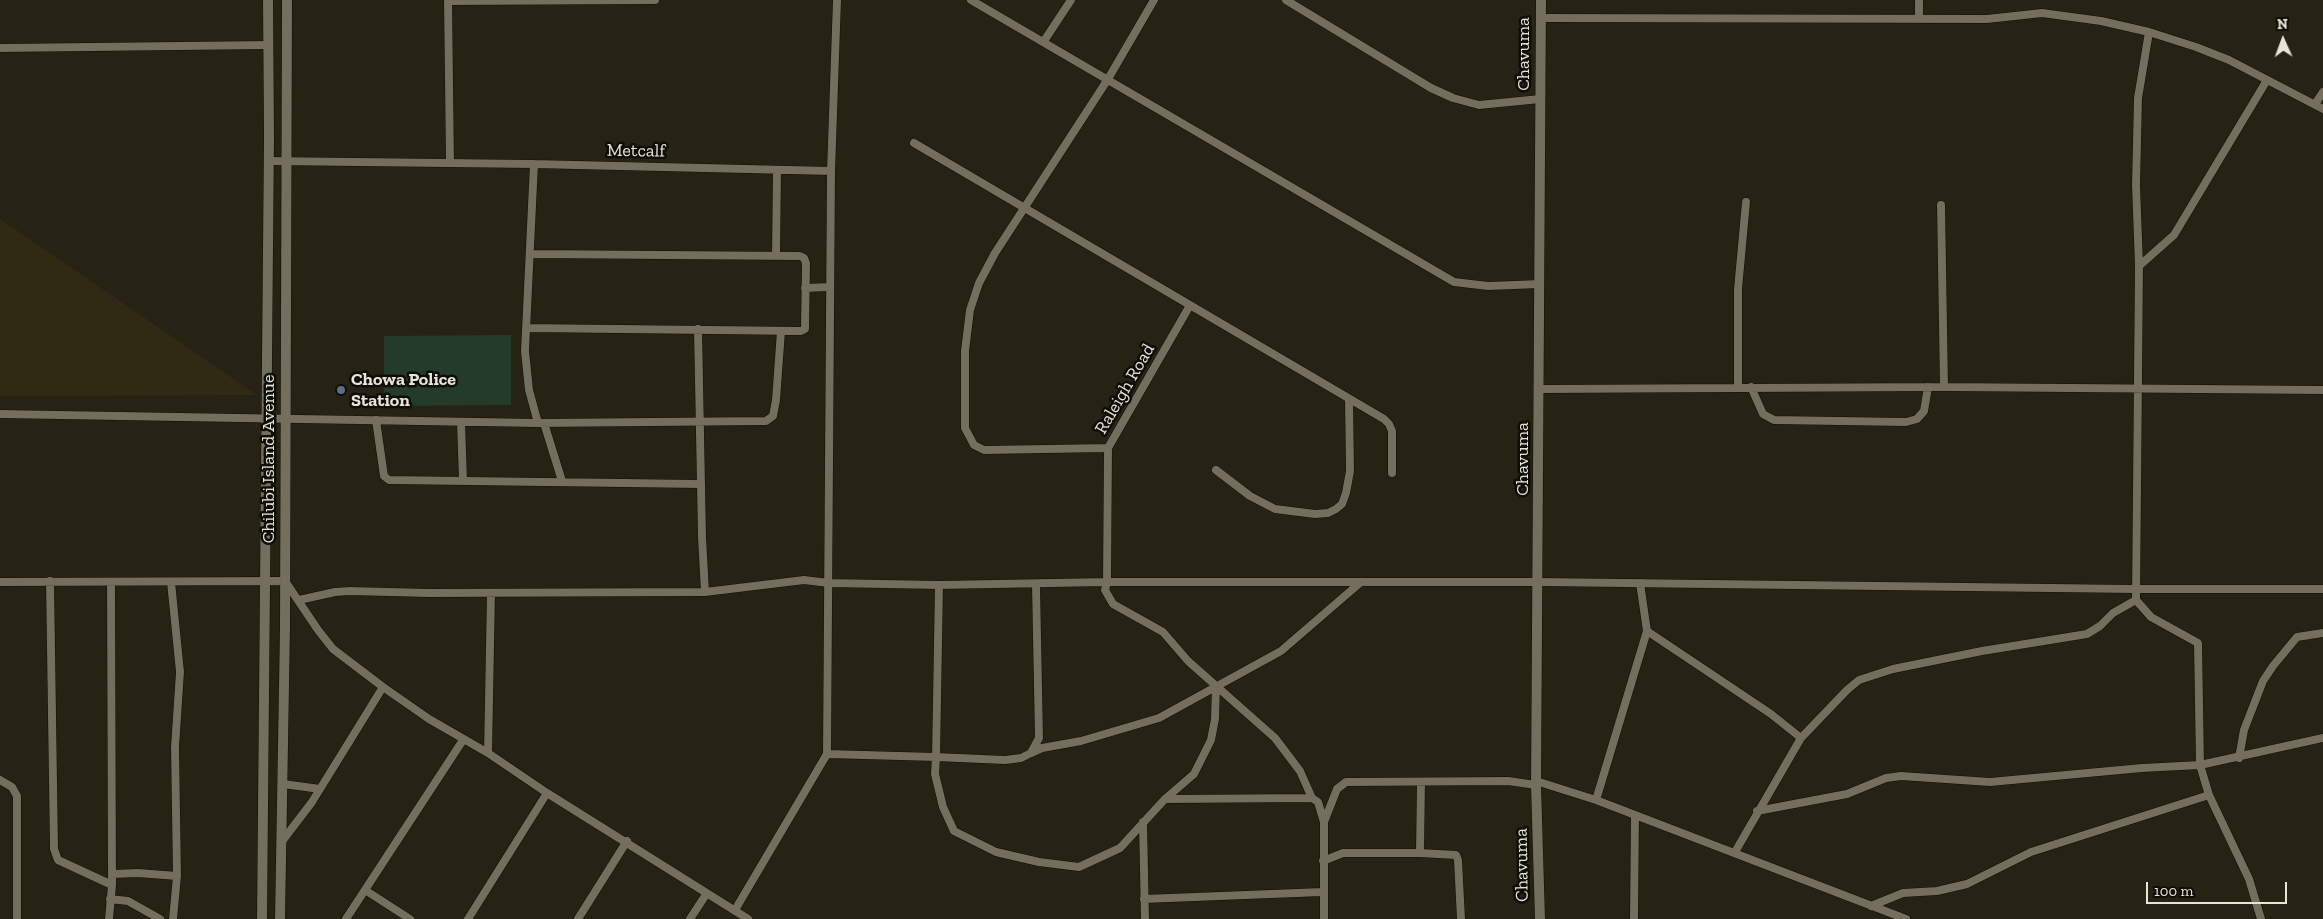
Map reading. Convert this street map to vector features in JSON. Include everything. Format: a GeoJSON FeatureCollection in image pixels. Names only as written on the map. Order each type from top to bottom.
{"type":"FeatureCollection","features":[{"type":"Feature","properties":{"kind":"street","name":"Chilubi Island Avenue"},"geometry":{"type":"LineString","coordinates":[[262,919],[265,418],[269,161],[268,0]]}},
{"type":"Feature","properties":{"kind":"street","name":"Chilubi Island Avenue"},"geometry":{"type":"LineString","coordinates":[[280,919],[283,840],[285,581],[286,0]]}},
{"type":"Feature","properties":{"kind":"street"},"geometry":{"type":"LineString","coordinates":[[450,163],[448,1],[655,0]]}},
{"type":"Feature","properties":{"kind":"street"},"geometry":{"type":"LineString","coordinates":[[735,910],[826,754],[829,583],[831,171],[837,0]]}},
{"type":"Feature","properties":{"kind":"street"},"geometry":{"type":"LineString","coordinates":[[971,0],[1108,78],[1454,282],[1488,286],[1540,284]]}},
{"type":"Feature","properties":{"kind":"street"},"geometry":{"type":"LineString","coordinates":[[1044,41],[1071,0]]}},
{"type":"Feature","properties":{"kind":"street"},"geometry":{"type":"LineString","coordinates":[[1108,448],[984,450],[974,445],[965,428],[965,351],[970,310],[979,283],[995,253],[1108,78],[1154,0]]}},
{"type":"Feature","properties":{"kind":"street"},"geometry":{"type":"LineString","coordinates":[[1286,0],[1431,88],[1453,98],[1479,105],[1540,99]]}},
{"type":"Feature","properties":{"kind":"street","name":"Chavuma"},"geometry":{"type":"LineString","coordinates":[[1540,919],[1536,783],[1539,582],[1541,0]]}},
{"type":"Feature","properties":{"kind":"street"},"geometry":{"type":"LineString","coordinates":[[1919,0],[1919,18]]}},
{"type":"Feature","properties":{"kind":"street"},"geometry":{"type":"LineString","coordinates":[[1541,18],[1987,18],[2042,14],[2101,22],[2149,32],[2229,60],[2323,108]]}},
{"type":"Feature","properties":{"kind":"street"},"geometry":{"type":"LineString","coordinates":[[2149,32],[2138,98],[2136,185],[2139,266],[2136,600],[2151,617],[2198,643],[2200,765],[2209,795],[2242,861],[2261,919]]}},
{"type":"Feature","properties":{"kind":"street"},"geometry":{"type":"LineString","coordinates":[[0,48],[268,45]]}},
{"type":"Feature","properties":{"kind":"street"},"geometry":{"type":"LineString","coordinates":[[2139,266],[2174,235],[2182,224],[2267,80]]}},
{"type":"Feature","properties":{"kind":"street"},"geometry":{"type":"LineString","coordinates":[[2315,104],[2323,92]]}},
{"type":"Feature","properties":{"kind":"street"},"geometry":{"type":"LineString","coordinates":[[914,142],[1190,307],[1349,398],[1389,424],[1392,431],[1392,473]]}},
{"type":"Feature","properties":{"kind":"street","name":"Metcalf"},"geometry":{"type":"LineString","coordinates":[[269,161],[534,164],[831,171]]}},
{"type":"Feature","properties":{"kind":"street"},"geometry":{"type":"LineString","coordinates":[[534,164],[532,254],[526,328],[526,371],[541,423],[562,481]]}},
{"type":"Feature","properties":{"kind":"street"},"geometry":{"type":"LineString","coordinates":[[776,256],[777,170]]}},
{"type":"Feature","properties":{"kind":"street"},"geometry":{"type":"LineString","coordinates":[[1738,387],[1738,289],[1746,202]]}},
{"type":"Feature","properties":{"kind":"street"},"geometry":{"type":"LineString","coordinates":[[1941,205],[1944,387]]}},
{"type":"Feature","properties":{"kind":"street"},"geometry":{"type":"LineString","coordinates":[[526,328],[781,331],[801,331],[804,329],[804,258],[776,256],[532,254]]}},
{"type":"Feature","properties":{"kind":"street"},"geometry":{"type":"LineString","coordinates":[[805,288],[830,287]]}},
{"type":"Feature","properties":{"kind":"street","name":"Raleigh Road"},"geometry":{"type":"LineString","coordinates":[[1190,307],[1108,448],[1108,582],[1105,590],[1113,604],[1163,632],[1188,661],[1216,686]]}},
{"type":"Feature","properties":{"kind":"street"},"geometry":{"type":"LineString","coordinates":[[698,329],[701,484],[706,592]]}},
{"type":"Feature","properties":{"kind":"street"},"geometry":{"type":"LineString","coordinates":[[0,414],[541,423],[700,422],[770,419],[773,416],[778,383],[781,331]]}},
{"type":"Feature","properties":{"kind":"street"},"geometry":{"type":"LineString","coordinates":[[1751,387],[1763,414],[1774,420],[1906,422],[1918,419],[1924,411],[1928,387]]}},
{"type":"Feature","properties":{"kind":"street"},"geometry":{"type":"LineString","coordinates":[[1539,389],[2138,387],[2323,390]]}},
{"type":"Feature","properties":{"kind":"street"},"geometry":{"type":"LineString","coordinates":[[1216,470],[1256,500],[1275,509],[1315,514],[1336,510],[1342,504],[1346,493],[1350,471],[1349,398]]}},
{"type":"Feature","properties":{"kind":"street"},"geometry":{"type":"LineString","coordinates":[[376,420],[386,479],[701,484]]}},
{"type":"Feature","properties":{"kind":"street"},"geometry":{"type":"LineString","coordinates":[[461,422],[463,481]]}},
{"type":"Feature","properties":{"kind":"street"},"geometry":{"type":"LineString","coordinates":[[299,600],[343,591],[491,593],[706,592],[804,580],[829,583],[939,585],[1036,585],[1108,582],[1539,582],[2135,589],[2323,589]]}},
{"type":"Feature","properties":{"kind":"street"},"geometry":{"type":"LineString","coordinates":[[50,581],[54,850],[58,860],[112,884]]}},
{"type":"Feature","properties":{"kind":"street"},"geometry":{"type":"LineString","coordinates":[[0,582],[285,581],[318,630],[333,648],[383,687],[463,740],[488,753],[547,793],[628,842],[748,919]]}},
{"type":"Feature","properties":{"kind":"street"},"geometry":{"type":"LineString","coordinates":[[109,919],[112,884],[111,582]]}},
{"type":"Feature","properties":{"kind":"street"},"geometry":{"type":"LineString","coordinates":[[171,582],[180,672],[175,747],[177,876],[173,919]]}},
{"type":"Feature","properties":{"kind":"street"},"geometry":{"type":"LineString","coordinates":[[826,754],[1005,760],[1021,758],[1042,748],[1081,741],[1159,718],[1281,650],[1361,582]]}},
{"type":"Feature","properties":{"kind":"street"},"geometry":{"type":"LineString","coordinates":[[1596,800],[1647,631],[1640,583]]}},
{"type":"Feature","properties":{"kind":"street"},"geometry":{"type":"LineString","coordinates":[[939,585],[935,774],[943,807],[954,832],[996,852],[1039,862],[1079,867],[1120,848],[1164,799],[1194,774],[1211,740],[1216,719],[1216,686]]}},
{"type":"Feature","properties":{"kind":"street"},"geometry":{"type":"LineString","coordinates":[[1031,753],[1039,738],[1036,585]]}},
{"type":"Feature","properties":{"kind":"street"},"geometry":{"type":"LineString","coordinates":[[488,753],[491,593]]}},
{"type":"Feature","properties":{"kind":"street"},"geometry":{"type":"LineString","coordinates":[[1735,852],[1757,811],[1801,738],[1847,690],[1866,677],[1893,669],[1982,651],[2087,634],[2100,626],[2113,613],[2136,600]]}},
{"type":"Feature","properties":{"kind":"street"},"geometry":{"type":"LineString","coordinates":[[1647,631],[1771,714],[1801,738]]}},
{"type":"Feature","properties":{"kind":"street"},"geometry":{"type":"LineString","coordinates":[[2239,758],[2244,730],[2263,681],[2273,666],[2298,637],[2323,633]]}},
{"type":"Feature","properties":{"kind":"street"},"geometry":{"type":"LineString","coordinates":[[1216,686],[1275,738],[1300,771],[1312,798],[1318,802],[1324,822],[1322,892],[1324,919]]}},
{"type":"Feature","properties":{"kind":"street"},"geometry":{"type":"LineString","coordinates":[[283,840],[320,789],[383,687]]}},
{"type":"Feature","properties":{"kind":"street"},"geometry":{"type":"LineString","coordinates":[[1757,811],[1847,794],[1886,778],[1901,776],[1990,782],[2142,768],[2200,765],[2239,758],[2323,738]]}},
{"type":"Feature","properties":{"kind":"street"},"geometry":{"type":"LineString","coordinates":[[346,919],[463,740]]}},
{"type":"Feature","properties":{"kind":"street"},"geometry":{"type":"LineString","coordinates":[[0,780],[12,786],[17,796],[17,919]]}},
{"type":"Feature","properties":{"kind":"street"},"geometry":{"type":"LineString","coordinates":[[1324,822],[1337,789],[1346,782],[1536,783],[1596,800],[1906,919]]}},
{"type":"Feature","properties":{"kind":"street"},"geometry":{"type":"LineString","coordinates":[[1420,852],[1421,782]]}},
{"type":"Feature","properties":{"kind":"street"},"geometry":{"type":"LineString","coordinates":[[283,784],[320,789]]}},
{"type":"Feature","properties":{"kind":"street"},"geometry":{"type":"LineString","coordinates":[[468,919],[547,793]]}},
{"type":"Feature","properties":{"kind":"street"},"geometry":{"type":"LineString","coordinates":[[1871,906],[1904,893],[1952,888],[1966,884],[2031,852],[2209,795]]}},
{"type":"Feature","properties":{"kind":"street"},"geometry":{"type":"LineString","coordinates":[[1164,799],[1312,798]]}},
{"type":"Feature","properties":{"kind":"street"},"geometry":{"type":"LineString","coordinates":[[1634,919],[1635,815]]}},
{"type":"Feature","properties":{"kind":"street"},"geometry":{"type":"LineString","coordinates":[[1143,822],[1144,919]]}},
{"type":"Feature","properties":{"kind":"street"},"geometry":{"type":"LineString","coordinates":[[578,919],[628,842]]}},
{"type":"Feature","properties":{"kind":"street"},"geometry":{"type":"LineString","coordinates":[[1323,861],[1343,853],[1420,852],[1456,855],[1458,860],[1461,919]]}},
{"type":"Feature","properties":{"kind":"street"},"geometry":{"type":"LineString","coordinates":[[112,874],[138,873],[177,876]]}},
{"type":"Feature","properties":{"kind":"street"},"geometry":{"type":"LineString","coordinates":[[366,890],[410,919]]}},
{"type":"Feature","properties":{"kind":"street"},"geometry":{"type":"LineString","coordinates":[[1144,899],[1322,892]]}},
{"type":"Feature","properties":{"kind":"street"},"geometry":{"type":"LineString","coordinates":[[690,919],[708,893]]}},
{"type":"Feature","properties":{"kind":"street"},"geometry":{"type":"LineString","coordinates":[[110,899],[128,901],[155,914],[160,919]]}},
{"type":"Feature","properties":{"kind":"shaded area"},"geometry":{"type":"Polygon","coordinates":[[[0,219],[257,395],[0,396],[0,219]]]}},
{"type":"Feature","properties":{"kind":"green space"},"geometry":{"type":"Polygon","coordinates":[[[511,335],[511,405],[384,406],[384,336],[511,335]]]}},
{"type":"Feature","properties":{"kind":"place","name":"Chowa Police Station"},"geometry":{"type":"Point","coordinates":[341,390]}}]}
